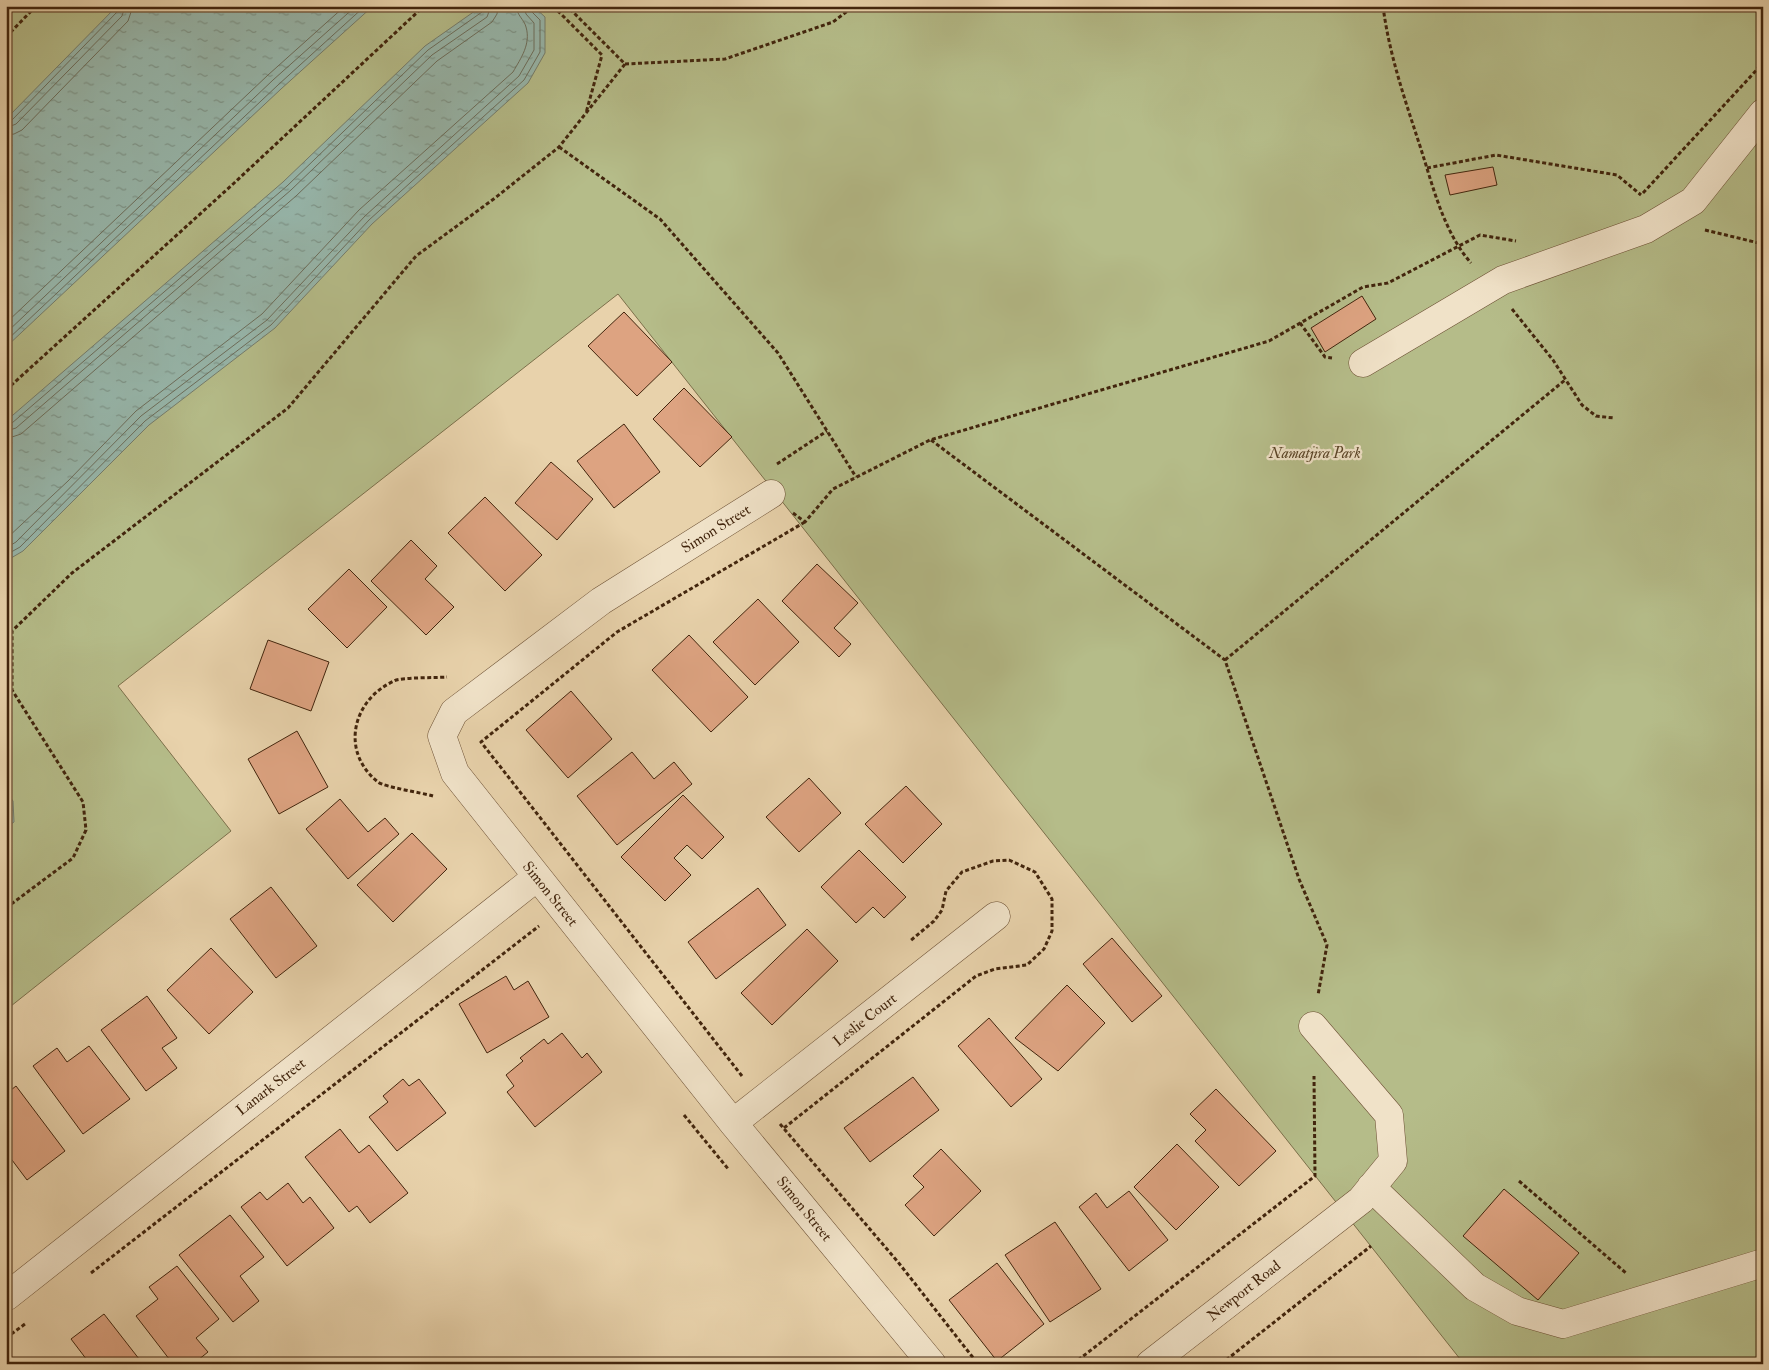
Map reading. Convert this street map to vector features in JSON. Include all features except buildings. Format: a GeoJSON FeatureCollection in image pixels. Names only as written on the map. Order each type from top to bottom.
{"type":"FeatureCollection","features":[{"type":"Feature","properties":{"kind":"street"},"geometry":{"type":"LineString","coordinates":[[1363,363],[1502,280],[1646,229],[1693,200],[1763,113]]}},
{"type":"Feature","properties":{"kind":"street","name":"Simon Street"},"geometry":{"type":"LineString","coordinates":[[771,494],[601,601],[454,712],[442,736],[455,773],[733,1123],[932,1364]]}},
{"type":"Feature","properties":{"kind":"street","name":"Lanark Street"},"geometry":{"type":"LineString","coordinates":[[6,1297],[537,877]]}},
{"type":"Feature","properties":{"kind":"street","name":"Leslie Court"},"geometry":{"type":"LineString","coordinates":[[733,1123],[996,916]]}},
{"type":"Feature","properties":{"kind":"street","name":"Newport Road"},"geometry":{"type":"LineString","coordinates":[[1150,1364],[1361,1200],[1393,1161],[1389,1115],[1313,1026]]}},
{"type":"Feature","properties":{"kind":"street"},"geometry":{"type":"LineString","coordinates":[[1371,1187],[1475,1287],[1517,1311],[1563,1324],[1763,1263]]}},
{"type":"Feature","properties":{"kind":"path"},"geometry":{"type":"LineString","coordinates":[[6,37],[36,6]]}},
{"type":"Feature","properties":{"kind":"path"},"geometry":{"type":"LineString","coordinates":[[6,390],[218,198],[424,6]]}},
{"type":"Feature","properties":{"kind":"path"},"geometry":{"type":"LineString","coordinates":[[553,6],[602,54],[586,114]]}},
{"type":"Feature","properties":{"kind":"path"},"geometry":{"type":"LineString","coordinates":[[567,6],[625,64],[725,59],[833,22],[854,6]]}},
{"type":"Feature","properties":{"kind":"path"},"geometry":{"type":"LineString","coordinates":[[1383,6],[1402,89],[1441,211],[1457,247],[1515,312],[1553,360],[1582,405],[1596,416],[1614,418]]}},
{"type":"Feature","properties":{"kind":"path"},"geometry":{"type":"LineString","coordinates":[[1427,168],[1496,154],[1617,174],[1641,195],[1763,63]]}},
{"type":"Feature","properties":{"kind":"path"},"geometry":{"type":"LineString","coordinates":[[6,631],[12,630],[72,573],[288,408],[416,256],[496,198],[559,147],[625,64]]}},
{"type":"Feature","properties":{"kind":"path"},"geometry":{"type":"LineString","coordinates":[[559,147],[660,219],[778,353],[856,477]]}},
{"type":"Feature","properties":{"kind":"path"},"geometry":{"type":"LineString","coordinates":[[1662,219],[1763,244]]}},
{"type":"Feature","properties":{"kind":"path"},"geometry":{"type":"LineString","coordinates":[[978,1364],[898,1262],[761,1102],[481,742],[616,632],[805,522],[833,489],[856,477],[930,440],[1269,340],[1363,287],[1388,283],[1480,235]]}},
{"type":"Feature","properties":{"kind":"path"},"geometry":{"type":"LineString","coordinates":[[1300,323],[1325,357],[1363,363]]}},
{"type":"Feature","properties":{"kind":"path"},"geometry":{"type":"LineString","coordinates":[[1225,660],[1565,380]]}},
{"type":"Feature","properties":{"kind":"path"},"geometry":{"type":"LineString","coordinates":[[805,522],[771,494],[769,469],[827,431]]}},
{"type":"Feature","properties":{"kind":"path"},"geometry":{"type":"LineString","coordinates":[[930,440],[1225,660],[1299,879],[1327,945],[1313,1026]]}},
{"type":"Feature","properties":{"kind":"path"},"geometry":{"type":"LineString","coordinates":[[6,908],[74,858],[86,830],[83,802],[12,690],[12,630]]}},
{"type":"Feature","properties":{"kind":"path"},"geometry":{"type":"LineString","coordinates":[[85,1278],[539,926]]}},
{"type":"Feature","properties":{"kind":"path"},"geometry":{"type":"LineString","coordinates":[[1074,1364],[1315,1176],[1314,1073]]}},
{"type":"Feature","properties":{"kind":"path"},"geometry":{"type":"LineString","coordinates":[[1519,1181],[1600,1248],[1652,1298]]}},
{"type":"Feature","properties":{"kind":"path"},"geometry":{"type":"LineString","coordinates":[[1221,1364],[1371,1246]]}},
{"type":"Feature","properties":{"kind":"path"},"geometry":{"type":"LineString","coordinates":[[6,1338],[30,1320]]}},
{"type":"Feature","properties":{"kind":"green space","name":"Namatjira Park"},"geometry":{"type":"Polygon","coordinates":[[[6,6],[1763,6],[1763,1364],[1464,1364],[618,294],[118,686],[231,831],[6,1010],[6,6]]]}},
{"type":"Feature","properties":{"kind":"water"},"geometry":{"type":"Polygon","coordinates":[[[373,6],[281,89],[6,347],[6,119],[116,7],[373,6]]]}},
{"type":"Feature","properties":{"kind":"water"},"geometry":{"type":"Polygon","coordinates":[[[482,6],[533,6],[545,17],[545,53],[528,83],[372,224],[275,328],[149,425],[23,551],[6,561],[6,421],[283,182],[425,46],[482,6]]]}},
{"type":"Feature","properties":{"kind":"water"},"geometry":{"type":"Polygon","coordinates":[[[6,791],[13,801],[14,822],[6,828],[6,791]]]}}]}
